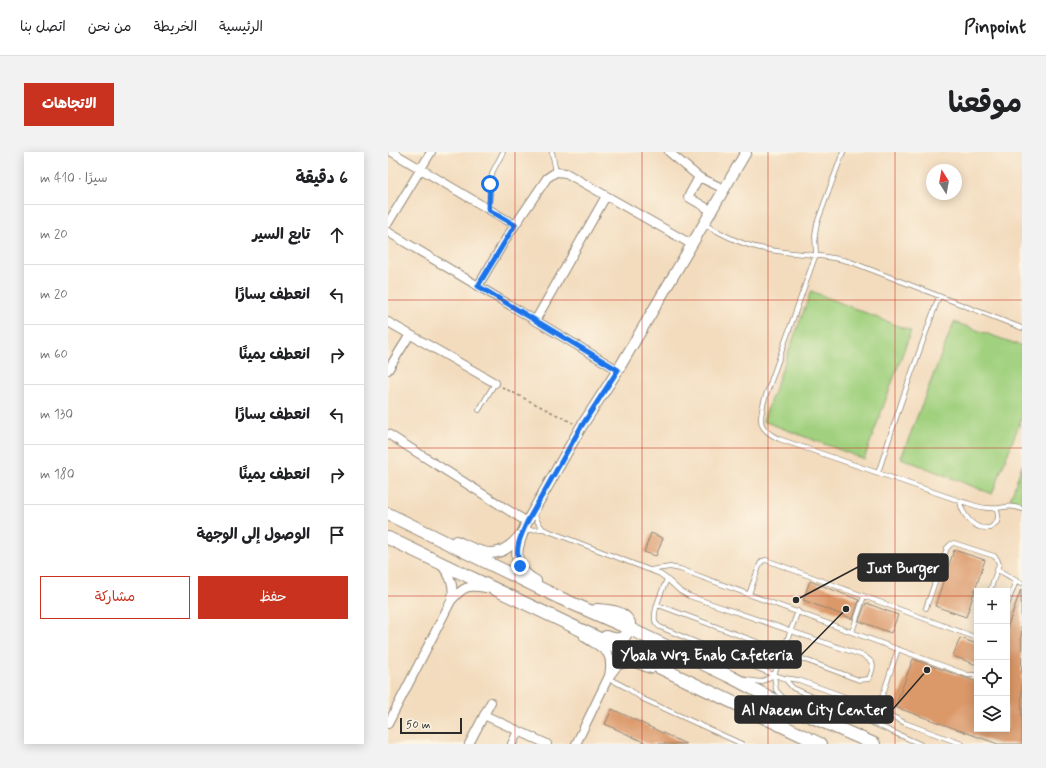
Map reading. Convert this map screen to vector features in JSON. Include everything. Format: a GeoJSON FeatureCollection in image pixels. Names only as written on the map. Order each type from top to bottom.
{"type":"FeatureCollection","features":[{"type":"Feature","properties":{"kind":"main road"},"geometry":{"type":"LineString","coordinates":[[388,514],[581,608],[628,628],[731,677],[776,701],[874,744]]}},
{"type":"Feature","properties":{"kind":"main road"},"geometry":{"type":"LineString","coordinates":[[388,538],[820,744]]}},
{"type":"Feature","properties":{"kind":"main road"},"geometry":{"type":"LineString","coordinates":[[573,626],[618,640],[623,638],[627,633],[628,628]]}},
{"type":"Feature","properties":{"kind":"street"},"geometry":{"type":"LineString","coordinates":[[392,152],[515,225]]}},
{"type":"Feature","properties":{"kind":"street"},"geometry":{"type":"LineString","coordinates":[[388,223],[431,152]]}},
{"type":"Feature","properties":{"kind":"street"},"geometry":{"type":"LineString","coordinates":[[669,152],[699,177],[724,189]]}},
{"type":"Feature","properties":{"kind":"street"},"geometry":{"type":"LineString","coordinates":[[560,598],[552,590],[529,578],[523,572],[517,553],[521,534],[581,427],[618,370],[746,152]]}},
{"type":"Feature","properties":{"kind":"street"},"geometry":{"type":"LineString","coordinates":[[478,286],[515,225],[547,178],[556,172],[566,172],[691,244]]}},
{"type":"Feature","properties":{"kind":"street"},"geometry":{"type":"LineString","coordinates":[[699,177],[688,197],[712,211]]}},
{"type":"Feature","properties":{"kind":"street"},"geometry":{"type":"LineString","coordinates":[[535,321],[606,196]]}},
{"type":"Feature","properties":{"kind":"street"},"geometry":{"type":"LineString","coordinates":[[388,232],[618,370]]}},
{"type":"Feature","properties":{"kind":"street"},"geometry":{"type":"LineString","coordinates":[[388,322],[410,336],[495,383]]}},
{"type":"Feature","properties":{"kind":"street"},"geometry":{"type":"LineString","coordinates":[[388,370],[410,336]]}},
{"type":"Feature","properties":{"kind":"street"},"geometry":{"type":"LineString","coordinates":[[388,434],[520,519],[527,522]]}},
{"type":"Feature","properties":{"kind":"street"},"geometry":{"type":"LineString","coordinates":[[429,534],[442,535],[481,552],[490,554],[505,549],[521,534]]}},
{"type":"Feature","properties":{"kind":"street"},"geometry":{"type":"LineString","coordinates":[[388,724],[451,601],[453,594],[450,578],[440,563]]}},
{"type":"Feature","properties":{"kind":"street"},"geometry":{"type":"LineString","coordinates":[[451,601],[467,586],[496,590]]}},
{"type":"Feature","properties":{"kind":"street"},"geometry":{"type":"LineString","coordinates":[[573,626],[582,635],[608,654],[611,663],[608,678]]}},
{"type":"Feature","properties":{"kind":"street"},"geometry":{"type":"LineString","coordinates":[[576,744],[608,678],[618,666],[627,662],[632,662],[658,671],[671,672]]}},
{"type":"Feature","properties":{"kind":"street"},"geometry":{"type":"LineString","coordinates":[[469,744],[491,702]]}},
{"type":"Feature","properties":{"kind":"street"},"geometry":{"type":"LineString","coordinates":[[484,715],[547,744]]}},
{"type":"Feature","properties":{"kind":"street"},"geometry":{"type":"LineString","coordinates":[[512,744],[518,731]]}},
{"type":"Feature","properties":{"kind":"lane"},"geometry":{"type":"LineString","coordinates":[[489,210],[490,178],[503,152]]}},
{"type":"Feature","properties":{"kind":"lane"},"geometry":{"type":"LineString","coordinates":[[552,152],[556,172]]}},
{"type":"Feature","properties":{"kind":"lane"},"geometry":{"type":"LineString","coordinates":[[842,152],[817,223],[814,235],[816,254],[764,401],[760,419],[762,428],[769,434],[779,439],[960,501],[986,508],[997,509],[1007,506],[1022,509]]}},
{"type":"Feature","properties":{"kind":"lane"},"geometry":{"type":"LineString","coordinates":[[704,224],[736,240],[759,248],[776,251],[816,254],[851,262],[1022,328]]}},
{"type":"Feature","properties":{"kind":"lane"},"geometry":{"type":"LineString","coordinates":[[878,473],[939,296]]}},
{"type":"Feature","properties":{"kind":"lane"},"geometry":{"type":"LineString","coordinates":[[480,410],[495,383]]}},
{"type":"Feature","properties":{"kind":"lane"},"geometry":{"type":"LineString","coordinates":[[960,501],[961,508],[965,516],[979,527],[990,528],[997,522],[997,509]]}},
{"type":"Feature","properties":{"kind":"lane"},"geometry":{"type":"LineString","coordinates":[[535,509],[535,517],[543,529]]}},
{"type":"Feature","properties":{"kind":"lane"},"geometry":{"type":"LineString","coordinates":[[521,534],[529,530],[543,529],[650,570],[667,579],[675,588],[689,596],[864,656],[872,661],[874,668],[869,679],[859,680],[782,653],[658,605]]}},
{"type":"Feature","properties":{"kind":"lane"},"geometry":{"type":"LineString","coordinates":[[926,608],[947,548],[951,544],[957,544],[996,557],[999,563],[991,588]]}},
{"type":"Feature","properties":{"kind":"lane"},"geometry":{"type":"LineString","coordinates":[[749,594],[760,564],[762,561],[766,560],[974,637]]}},
{"type":"Feature","properties":{"kind":"lane"},"geometry":{"type":"LineString","coordinates":[[650,570],[675,567],[798,611],[968,675],[974,675]]}},
{"type":"Feature","properties":{"kind":"lane"},"geometry":{"type":"LineString","coordinates":[[997,570],[1022,583]]}},
{"type":"Feature","properties":{"kind":"lane"},"geometry":{"type":"LineString","coordinates":[[667,579],[654,619],[656,624],[660,627],[774,675],[799,680],[878,709],[905,723],[962,744]]}},
{"type":"Feature","properties":{"kind":"lane"},"geometry":{"type":"LineString","coordinates":[[1010,597],[1016,581]]}},
{"type":"Feature","properties":{"kind":"lane"},"geometry":{"type":"LineString","coordinates":[[852,632],[864,596]]}},
{"type":"Feature","properties":{"kind":"lane"},"geometry":{"type":"LineString","coordinates":[[798,611],[774,675],[776,690],[784,699],[829,724]]}},
{"type":"Feature","properties":{"kind":"lane"},"geometry":{"type":"LineString","coordinates":[[878,709],[898,649]]}},
{"type":"Feature","properties":{"kind":"lane"},"geometry":{"type":"LineString","coordinates":[[731,677],[761,682],[774,675]]}},
{"type":"Feature","properties":{"kind":"lane"},"geometry":{"type":"LineString","coordinates":[[608,678],[627,688],[643,699],[742,744]]}},
{"type":"Feature","properties":{"kind":"lane"},"geometry":{"type":"LineString","coordinates":[[784,678],[793,688],[920,744]]}},
{"type":"Feature","properties":{"kind":"path"},"geometry":{"type":"LineString","coordinates":[[495,383],[581,427]]}},
{"type":"Feature","properties":{"kind":"green space"},"geometry":{"type":"Polygon","coordinates":[[[811,291],[911,331],[864,459],[763,421],[811,291]]]}},
{"type":"Feature","properties":{"kind":"green space"},"geometry":{"type":"Polygon","coordinates":[[[954,322],[1022,346],[1022,417],[992,494],[901,458],[954,322]]]}},
{"type":"Feature","properties":{"kind":"green space"},"geometry":{"type":"Polygon","coordinates":[[[1022,465],[1022,505],[1010,500],[1022,465]]]}},
{"type":"Feature","properties":{"kind":"building"},"geometry":{"type":"Polygon","coordinates":[[[651,533],[663,538],[656,556],[644,552],[651,533]]]}},
{"type":"Feature","properties":{"kind":"building"},"geometry":{"type":"Polygon","coordinates":[[[954,550],[985,560],[976,588],[974,588],[974,593],[966,617],[935,606],[954,550]]]}},
{"type":"Feature","properties":{"kind":"building"},"geometry":{"type":"Polygon","coordinates":[[[810,581],[859,600],[853,619],[803,600],[810,581]]]}},
{"type":"Feature","properties":{"kind":"building"},"geometry":{"type":"Polygon","coordinates":[[[1021,589],[1022,744],[998,744],[895,707],[913,659],[974,681],[974,732],[1010,732],[1010,620],[1021,589]]]}},
{"type":"Feature","properties":{"kind":"building"},"geometry":{"type":"Polygon","coordinates":[[[866,603],[898,615],[891,633],[859,621],[866,603]]]}},
{"type":"Feature","properties":{"kind":"building"},"geometry":{"type":"Polygon","coordinates":[[[960,638],[974,643],[974,664],[953,656],[960,638]]]}},
{"type":"Feature","properties":{"kind":"building"},"geometry":{"type":"Polygon","coordinates":[[[612,709],[686,744],[648,744],[605,724],[612,709]]]}},
{"type":"Feature","properties":{"kind":"place","name":"Just Burger"},"geometry":{"type":"Point","coordinates":[796,600]}},
{"type":"Feature","properties":{"kind":"place","name":"Ybala Wrq Enab Cafeteria"},"geometry":{"type":"Point","coordinates":[846,609]}},
{"type":"Feature","properties":{"kind":"place","name":"Al Naeem City Center"},"geometry":{"type":"Point","coordinates":[927,670]}},
{"type":"Feature","properties":{"kind":"route"},"geometry":{"type":"LineString","coordinates":[[490,184],[489,210],[515,225],[478,286],[618,370],[581,427],[527,522],[520,536],[517,548],[520,566]]}}]}
